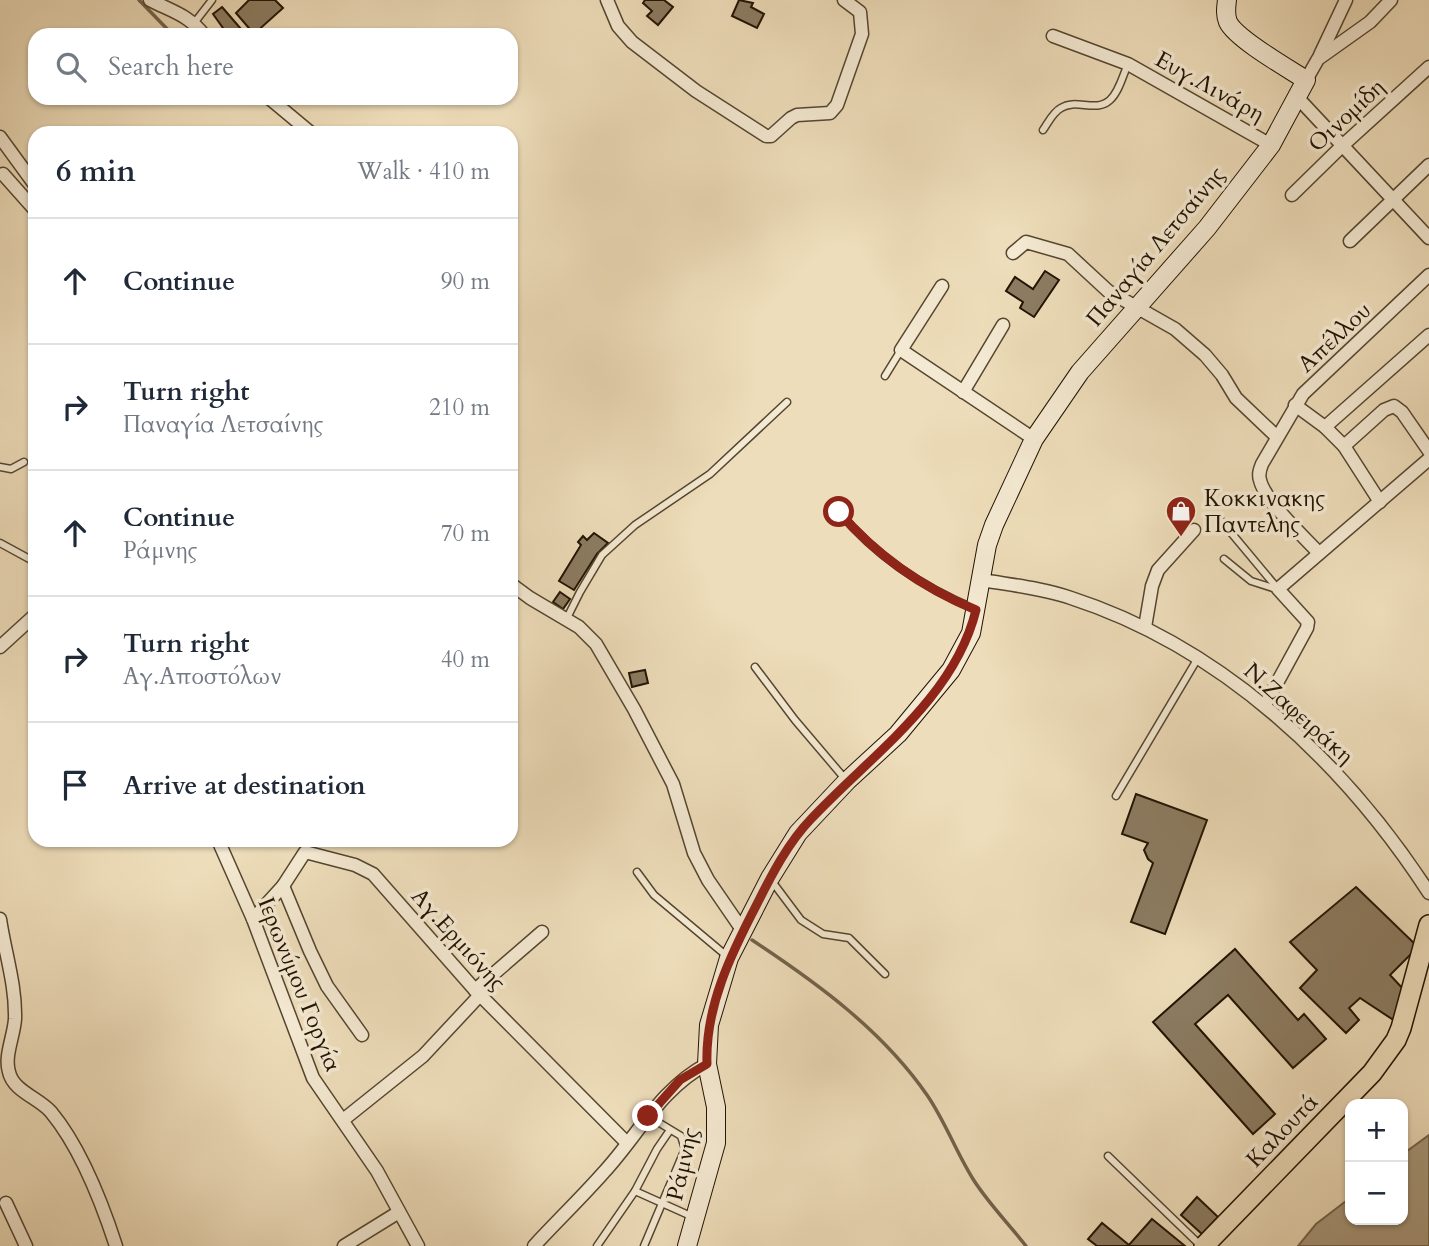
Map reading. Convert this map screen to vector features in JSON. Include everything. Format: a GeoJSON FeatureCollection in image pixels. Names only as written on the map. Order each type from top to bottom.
{"type":"FeatureCollection","features":[{"type":"Feature","properties":{"kind":"main road"},"geometry":{"type":"LineString","coordinates":[[1227,0],[1227,20],[1231,27],[1242,38],[1306,80]]}},
{"type":"Feature","properties":{"kind":"main road","name":"Παναγία Λετσαίνης"},"geometry":{"type":"LineString","coordinates":[[743,931],[770,878],[798,833],[847,781],[898,734],[946,678],[964,649],[976,610],[987,545],[994,525],[1034,439],[1080,372],[1207,228],[1271,145],[1306,80]]}},
{"type":"Feature","properties":{"kind":"main road","name":"Καλουτά"},"geometry":{"type":"LineString","coordinates":[[1203,1246],[1372,1073],[1385,1056],[1401,1028],[1429,925]]}},
{"type":"Feature","properties":{"kind":"main road","name":"Ράμνης"},"geometry":{"type":"LineString","coordinates":[[687,1246],[712,1159],[717,1130],[716,1108],[707,1064],[709,1025],[729,958],[743,931]]}},
{"type":"Feature","properties":{"kind":"street"},"geometry":{"type":"LineString","coordinates":[[150,0],[177,11],[195,22],[199,28]]}},
{"type":"Feature","properties":{"kind":"street"},"geometry":{"type":"LineString","coordinates":[[607,0],[618,26],[632,42],[696,91],[766,136],[771,136],[790,118],[797,115],[830,113],[837,105],[862,34],[860,12],[844,0]]}},
{"type":"Feature","properties":{"kind":"street"},"geometry":{"type":"LineString","coordinates":[[1306,80],[1346,0]]}},
{"type":"Feature","properties":{"kind":"street"},"geometry":{"type":"LineString","coordinates":[[1318,59],[1370,22],[1391,0]]}},
{"type":"Feature","properties":{"kind":"street","name":"Ευγ.Λινάρη"},"geometry":{"type":"LineString","coordinates":[[1053,36],[1128,64],[1271,145]]}},
{"type":"Feature","properties":{"kind":"street","name":"Οινομίδη"},"geometry":{"type":"LineString","coordinates":[[1292,195],[1429,67]]}},
{"type":"Feature","properties":{"kind":"street"},"geometry":{"type":"LineString","coordinates":[[1297,97],[1429,238]]}},
{"type":"Feature","properties":{"kind":"street"},"geometry":{"type":"LineString","coordinates":[[277,105],[303,126]]}},
{"type":"Feature","properties":{"kind":"street"},"geometry":{"type":"LineString","coordinates":[[0,137],[28,175]]}},
{"type":"Feature","properties":{"kind":"street"},"geometry":{"type":"LineString","coordinates":[[1350,241],[1429,165]]}},
{"type":"Feature","properties":{"kind":"street"},"geometry":{"type":"LineString","coordinates":[[3,174],[28,202]]}},
{"type":"Feature","properties":{"kind":"street"},"geometry":{"type":"LineString","coordinates":[[1013,253],[1026,242],[1068,254],[1108,291],[1175,329],[1205,355],[1236,398],[1277,438]]}},
{"type":"Feature","properties":{"kind":"street","name":"Απέλλου"},"geometry":{"type":"LineString","coordinates":[[1319,554],[1289,522],[1259,480],[1262,464],[1303,394],[1429,275]]}},
{"type":"Feature","properties":{"kind":"street"},"geometry":{"type":"LineString","coordinates":[[942,286],[901,350],[1034,439]]}},
{"type":"Feature","properties":{"kind":"street"},"geometry":{"type":"LineString","coordinates":[[963,392],[1003,325]]}},
{"type":"Feature","properties":{"kind":"street"},"geometry":{"type":"LineString","coordinates":[[1325,427],[1429,335]]}},
{"type":"Feature","properties":{"kind":"street"},"geometry":{"type":"LineString","coordinates":[[1295,405],[1325,427],[1344,446],[1380,502]]}},
{"type":"Feature","properties":{"kind":"street"},"geometry":{"type":"LineString","coordinates":[[1344,446],[1390,406],[1398,408],[1429,451]]}},
{"type":"Feature","properties":{"kind":"street"},"geometry":{"type":"LineString","coordinates":[[1265,705],[1308,622],[1278,589],[1429,458]]}},
{"type":"Feature","properties":{"kind":"street"},"geometry":{"type":"LineString","coordinates":[[1144,627],[1158,570],[1194,530]]}},
{"type":"Feature","properties":{"kind":"street","name":"Ν.Ζαφειράκη"},"geometry":{"type":"LineString","coordinates":[[982,580],[1067,596],[1144,627],[1224,674],[1265,705],[1363,802],[1384,826],[1429,892]]}},
{"type":"Feature","properties":{"kind":"street"},"geometry":{"type":"LineString","coordinates":[[518,589],[585,632],[596,644],[673,784],[694,853],[708,880],[743,931]]}},
{"type":"Feature","properties":{"kind":"street"},"geometry":{"type":"LineString","coordinates":[[0,647],[28,621]]}},
{"type":"Feature","properties":{"kind":"street","name":"Ιερωνύμου Γοργία"},"geometry":{"type":"LineString","coordinates":[[221,847],[253,919],[313,1078],[377,1171],[418,1246]]}},
{"type":"Feature","properties":{"kind":"street","name":"Αγ.Ερμιόνης"},"geometry":{"type":"LineString","coordinates":[[253,919],[283,886],[305,852],[355,865],[373,874],[478,992],[627,1143]]}},
{"type":"Feature","properties":{"kind":"street"},"geometry":{"type":"LineString","coordinates":[[283,886],[327,986],[362,1035]]}},
{"type":"Feature","properties":{"kind":"street"},"geometry":{"type":"LineString","coordinates":[[0,919],[13,981],[15,1020],[8,1063],[9,1074],[14,1083],[50,1111],[64,1131],[79,1157],[117,1246]]}},
{"type":"Feature","properties":{"kind":"street"},"geometry":{"type":"LineString","coordinates":[[343,1120],[423,1056],[478,992],[542,932]]}},
{"type":"Feature","properties":{"kind":"street"},"geometry":{"type":"LineString","coordinates":[[534,1246],[606,1171],[648,1116],[680,1080],[707,1064]]}},
{"type":"Feature","properties":{"kind":"street"},"geometry":{"type":"LineString","coordinates":[[6,1203],[26,1246]]}},
{"type":"Feature","properties":{"kind":"street"},"geometry":{"type":"LineString","coordinates":[[344,1246],[399,1212]]}},
{"type":"Feature","properties":{"kind":"lane"},"geometry":{"type":"LineString","coordinates":[[195,22],[212,0]]}},
{"type":"Feature","properties":{"kind":"lane"},"geometry":{"type":"LineString","coordinates":[[1043,130],[1055,112],[1062,107],[1071,104],[1098,106],[1110,101],[1128,64]]}},
{"type":"Feature","properties":{"kind":"lane"},"geometry":{"type":"LineString","coordinates":[[885,376],[901,350]]}},
{"type":"Feature","properties":{"kind":"lane"},"geometry":{"type":"LineString","coordinates":[[566,620],[589,575],[603,555],[635,525],[710,474],[787,402]]}},
{"type":"Feature","properties":{"kind":"lane"},"geometry":{"type":"LineString","coordinates":[[0,467],[10,469],[24,462]]}},
{"type":"Feature","properties":{"kind":"lane"},"geometry":{"type":"LineString","coordinates":[[839,512],[874,549],[911,576],[976,610]]}},
{"type":"Feature","properties":{"kind":"lane"},"geometry":{"type":"LineString","coordinates":[[1218,517],[1278,589]]}},
{"type":"Feature","properties":{"kind":"lane"},"geometry":{"type":"LineString","coordinates":[[0,543],[28,558]]}},
{"type":"Feature","properties":{"kind":"lane"},"geometry":{"type":"LineString","coordinates":[[1224,559],[1251,581],[1278,589]]}},
{"type":"Feature","properties":{"kind":"lane"},"geometry":{"type":"LineString","coordinates":[[1116,796],[1198,659]]}},
{"type":"Feature","properties":{"kind":"lane"},"geometry":{"type":"LineString","coordinates":[[755,667],[795,720],[847,781]]}},
{"type":"Feature","properties":{"kind":"lane"},"geometry":{"type":"LineString","coordinates":[[637,872],[654,895],[729,958]]}},
{"type":"Feature","properties":{"kind":"lane"},"geometry":{"type":"LineString","coordinates":[[770,878],[801,920],[823,934],[849,938],[885,974]]}},
{"type":"Feature","properties":{"kind":"lane"},"geometry":{"type":"LineString","coordinates":[[644,1246],[685,1149],[681,1136],[648,1116]]}},
{"type":"Feature","properties":{"kind":"lane"},"geometry":{"type":"LineString","coordinates":[[597,1246],[635,1191],[670,1129]]}},
{"type":"Feature","properties":{"kind":"lane"},"geometry":{"type":"LineString","coordinates":[[1108,1156],[1203,1246]]}},
{"type":"Feature","properties":{"kind":"lane"},"geometry":{"type":"LineString","coordinates":[[635,1191],[695,1217]]}},
{"type":"Feature","properties":{"kind":"shaded area"},"geometry":{"type":"Polygon","coordinates":[[[1429,1135],[1429,1246],[1298,1246],[1316,1224],[1345,1202],[1345,1225],[1408,1225],[1408,1150],[1429,1135]]]}},
{"type":"Feature","properties":{"kind":"building"},"geometry":{"type":"Polygon","coordinates":[[[249,0],[275,0],[283,8],[261,28],[249,28],[236,13],[249,0]]]}},
{"type":"Feature","properties":{"kind":"building"},"geometry":{"type":"Polygon","coordinates":[[[645,0],[664,0],[673,7],[658,25],[647,16],[652,11],[643,3],[645,0]]]}},
{"type":"Feature","properties":{"kind":"building"},"geometry":{"type":"Polygon","coordinates":[[[739,0],[753,3],[751,7],[764,14],[757,28],[732,16],[739,0]]]}},
{"type":"Feature","properties":{"kind":"building"},"geometry":{"type":"Polygon","coordinates":[[[222,7],[240,28],[223,28],[213,14],[222,7]]]}},
{"type":"Feature","properties":{"kind":"building"},"geometry":{"type":"Polygon","coordinates":[[[1045,271],[1059,280],[1034,317],[1020,308],[1023,302],[1006,291],[1015,277],[1033,289],[1045,271]]]}},
{"type":"Feature","properties":{"kind":"building"},"geometry":{"type":"Polygon","coordinates":[[[594,533],[608,543],[597,554],[574,590],[559,581],[581,545],[578,542],[583,536],[587,540],[594,533]]]}},
{"type":"Feature","properties":{"kind":"building"},"geometry":{"type":"Polygon","coordinates":[[[560,592],[570,599],[563,609],[553,602],[560,592]]]}},
{"type":"Feature","properties":{"kind":"building"},"geometry":{"type":"Polygon","coordinates":[[[645,670],[648,683],[632,687],[629,673],[645,670]]]}},
{"type":"Feature","properties":{"kind":"building"},"geometry":{"type":"Polygon","coordinates":[[[1136,794],[1207,820],[1165,934],[1131,922],[1153,863],[1144,850],[1148,843],[1122,834],[1136,794]]]}},
{"type":"Feature","properties":{"kind":"building"},"geometry":{"type":"Polygon","coordinates":[[[1356,887],[1418,947],[1390,975],[1406,992],[1398,1023],[1360,998],[1349,1008],[1359,1020],[1346,1033],[1300,988],[1317,970],[1290,942],[1356,887]]]}},
{"type":"Feature","properties":{"kind":"building"},"geometry":{"type":"Polygon","coordinates":[[[1235,949],[1298,1020],[1304,1014],[1326,1039],[1293,1068],[1228,995],[1195,1024],[1275,1114],[1253,1134],[1153,1022],[1235,949]]]}},
{"type":"Feature","properties":{"kind":"building"},"geometry":{"type":"Polygon","coordinates":[[[1197,1197],[1218,1217],[1202,1234],[1181,1215],[1197,1197]]]}},
{"type":"Feature","properties":{"kind":"building"},"geometry":{"type":"Polygon","coordinates":[[[1152,1219],[1185,1246],[1097,1246],[1088,1239],[1102,1223],[1129,1245],[1152,1219]]]}},
{"type":"Feature","properties":{"kind":"waterway"},"geometry":{"type":"LineString","coordinates":[[139,0],[166,28]]}},
{"type":"Feature","properties":{"kind":"waterway"},"geometry":{"type":"LineString","coordinates":[[752,940],[847,1009],[890,1049],[927,1095],[979,1188],[1026,1246]]}},
{"type":"Feature","properties":{"kind":"place","name":"Κοκκινακης Παντελης"},"geometry":{"type":"Point","coordinates":[1181,538]}},
{"type":"Feature","properties":{"kind":"route"},"geometry":{"type":"LineString","coordinates":[[648,1116],[680,1080],[707,1064],[709,1025],[729,958],[770,878],[798,833],[925,704],[958,660],[971,633],[976,610],[911,576],[874,549],[839,512]]}}]}
